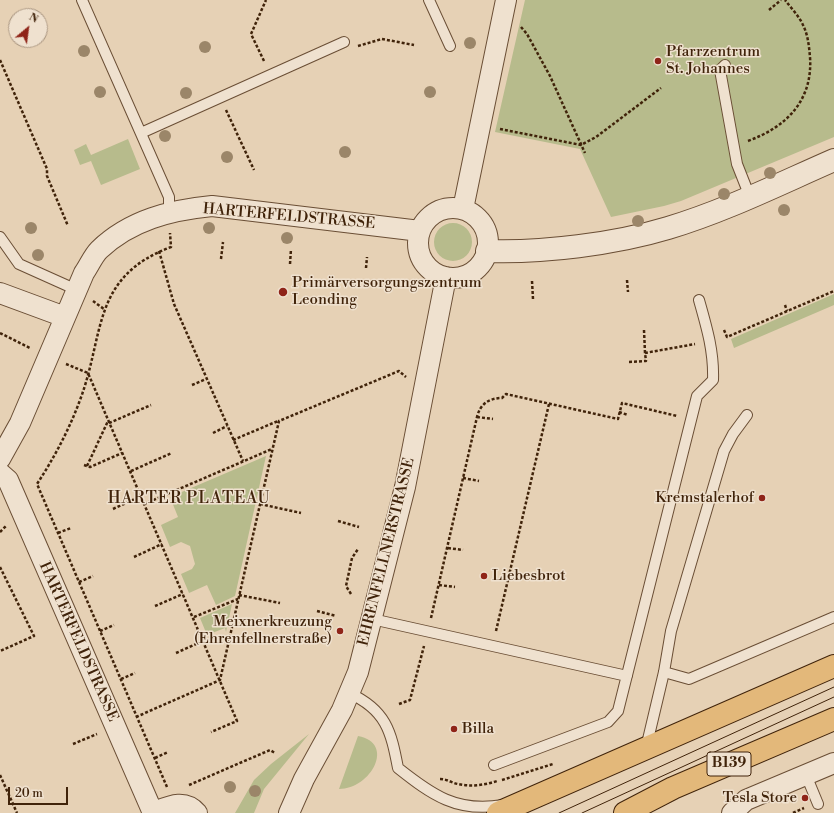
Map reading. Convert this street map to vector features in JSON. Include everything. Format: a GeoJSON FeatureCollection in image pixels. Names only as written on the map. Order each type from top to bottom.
{"type":"FeatureCollection","features":[{"type":"Feature","properties":{"kind":"main road"},"geometry":{"type":"LineString","coordinates":[[498,813],[540,796],[834,666]]}},
{"type":"Feature","properties":{"kind":"main road","name":"B139"},"geometry":{"type":"LineString","coordinates":[[625,813],[674,788],[834,719]]}},
{"type":"Feature","properties":{"kind":"street"},"geometry":{"type":"LineString","coordinates":[[463,209],[506,0]]}},
{"type":"Feature","properties":{"kind":"street"},"geometry":{"type":"LineString","coordinates":[[487,251],[514,252],[563,247],[644,234],[711,214],[834,160]]}},
{"type":"Feature","properties":{"kind":"street","name":"HARTERFELDSTRASSE"},"geometry":{"type":"LineString","coordinates":[[0,459],[20,423],[84,273],[98,251],[118,235],[137,224],[188,208],[212,206],[420,231]]}},
{"type":"Feature","properties":{"kind":"street"},"geometry":{"type":"LineString","coordinates":[[446,209],[463,209],[476,216],[484,226],[488,243],[487,251],[484,260],[469,274],[458,278],[446,277],[435,273],[426,265],[421,256],[418,245],[420,231],[424,224],[436,212],[446,209]]}},
{"type":"Feature","properties":{"kind":"street","name":"EHRENFELLNERSTRASSE"},"geometry":{"type":"LineString","coordinates":[[289,813],[304,779],[321,750],[358,672],[405,487],[446,277]]}},
{"type":"Feature","properties":{"kind":"street"},"geometry":{"type":"LineString","coordinates":[[0,294],[65,317]]}},
{"type":"Feature","properties":{"kind":"street","name":"HARTERFELDSTRASSE"},"geometry":{"type":"LineString","coordinates":[[0,473],[8,480],[152,813],[179,804],[186,805],[197,813]]}},
{"type":"Feature","properties":{"kind":"street"},"geometry":{"type":"LineString","coordinates":[[732,813],[746,800],[834,763]]}},
{"type":"Feature","properties":{"kind":"lane"},"geometry":{"type":"LineString","coordinates":[[82,0],[169,197],[169,213]]}},
{"type":"Feature","properties":{"kind":"lane"},"geometry":{"type":"LineString","coordinates":[[429,0],[450,46]]}},
{"type":"Feature","properties":{"kind":"lane"},"geometry":{"type":"LineString","coordinates":[[141,132],[344,42]]}},
{"type":"Feature","properties":{"kind":"lane"},"geometry":{"type":"LineString","coordinates":[[725,65],[720,70],[733,146],[737,164],[750,197]]}},
{"type":"Feature","properties":{"kind":"lane"},"geometry":{"type":"LineString","coordinates":[[0,237],[19,264],[77,290]]}},
{"type":"Feature","properties":{"kind":"lane"},"geometry":{"type":"LineString","coordinates":[[494,765],[608,722],[618,710],[697,396],[713,380],[714,362],[711,340],[699,300]]}},
{"type":"Feature","properties":{"kind":"lane"},"geometry":{"type":"LineString","coordinates":[[645,750],[664,672],[672,631],[724,451],[733,434],[747,415]]}},
{"type":"Feature","properties":{"kind":"lane"},"geometry":{"type":"LineString","coordinates":[[664,672],[689,679],[834,617]]}},
{"type":"Feature","properties":{"kind":"lane"},"geometry":{"type":"LineString","coordinates":[[372,619],[627,676]]}},
{"type":"Feature","properties":{"kind":"lane"},"geometry":{"type":"LineString","coordinates":[[349,693],[366,701],[384,720],[393,741],[398,768],[428,791],[452,804],[470,809],[499,806],[540,796]]}},
{"type":"Feature","properties":{"kind":"lane"},"geometry":{"type":"LineString","coordinates":[[806,775],[818,804]]}},
{"type":"Feature","properties":{"kind":"path"},"geometry":{"type":"LineString","coordinates":[[266,0],[251,34],[270,75]]}},
{"type":"Feature","properties":{"kind":"path"},"geometry":{"type":"LineString","coordinates":[[769,10],[781,0]]}},
{"type":"Feature","properties":{"kind":"path"},"geometry":{"type":"LineString","coordinates":[[733,146],[776,127],[795,110],[808,87],[810,61],[807,36],[803,24],[785,0]]}},
{"type":"Feature","properties":{"kind":"path"},"geometry":{"type":"LineString","coordinates":[[518,25],[527,34],[541,58],[561,98],[585,153]]}},
{"type":"Feature","properties":{"kind":"path"},"geometry":{"type":"LineString","coordinates":[[354,47],[382,40],[414,45]]}},
{"type":"Feature","properties":{"kind":"path"},"geometry":{"type":"LineString","coordinates":[[0,60],[47,169],[47,176],[68,226]]}},
{"type":"Feature","properties":{"kind":"path"},"geometry":{"type":"LineString","coordinates":[[493,128],[582,145],[596,137],[661,88]]}},
{"type":"Feature","properties":{"kind":"path"},"geometry":{"type":"LineString","coordinates":[[220,97],[254,170]]}},
{"type":"Feature","properties":{"kind":"path"},"geometry":{"type":"LineString","coordinates":[[169,213],[171,247],[160,251],[137,264],[116,285],[102,316],[80,400],[64,438],[37,484],[170,793]]}},
{"type":"Feature","properties":{"kind":"path"},"geometry":{"type":"LineString","coordinates":[[221,259],[222,242]]}},
{"type":"Feature","properties":{"kind":"path"},"geometry":{"type":"LineString","coordinates":[[290,264],[292,248]]}},
{"type":"Feature","properties":{"kind":"path"},"geometry":{"type":"LineString","coordinates":[[160,251],[174,304],[243,461]]}},
{"type":"Feature","properties":{"kind":"path"},"geometry":{"type":"LineString","coordinates":[[366,268],[367,257]]}},
{"type":"Feature","properties":{"kind":"path"},"geometry":{"type":"LineString","coordinates":[[627,280],[628,292]]}},
{"type":"Feature","properties":{"kind":"path"},"geometry":{"type":"LineString","coordinates":[[532,281],[533,299]]}},
{"type":"Feature","properties":{"kind":"path"},"geometry":{"type":"LineString","coordinates":[[646,353],[727,337],[834,291]]}},
{"type":"Feature","properties":{"kind":"path"},"geometry":{"type":"LineString","coordinates":[[785,306],[787,311]]}},
{"type":"Feature","properties":{"kind":"path"},"geometry":{"type":"LineString","coordinates":[[721,324],[727,337]]}},
{"type":"Feature","properties":{"kind":"path"},"geometry":{"type":"LineString","coordinates":[[629,362],[646,361],[644,330]]}},
{"type":"Feature","properties":{"kind":"path"},"geometry":{"type":"LineString","coordinates":[[0,333],[15,340]]}},
{"type":"Feature","properties":{"kind":"path"},"geometry":{"type":"LineString","coordinates":[[233,440],[399,371],[408,379]]}},
{"type":"Feature","properties":{"kind":"path"},"geometry":{"type":"LineString","coordinates":[[88,373],[238,721],[211,732]]}},
{"type":"Feature","properties":{"kind":"path"},"geometry":{"type":"LineString","coordinates":[[192,384],[206,379]]}},
{"type":"Feature","properties":{"kind":"path"},"geometry":{"type":"LineString","coordinates":[[399,704],[410,700],[448,548],[478,411],[484,404],[494,398],[502,398],[506,394],[618,419],[622,403],[691,420]]}},
{"type":"Feature","properties":{"kind":"path"},"geometry":{"type":"LineString","coordinates":[[493,646],[549,404]]}},
{"type":"Feature","properties":{"kind":"path"},"geometry":{"type":"LineString","coordinates":[[122,453],[90,467],[86,465],[109,422],[151,405]]}},
{"type":"Feature","properties":{"kind":"path"},"geometry":{"type":"LineString","coordinates":[[620,412],[628,414]]}},
{"type":"Feature","properties":{"kind":"path"},"geometry":{"type":"LineString","coordinates":[[477,417],[493,420]]}},
{"type":"Feature","properties":{"kind":"path"},"geometry":{"type":"LineString","coordinates":[[220,680],[278,421]]}},
{"type":"Feature","properties":{"kind":"path"},"geometry":{"type":"LineString","coordinates":[[213,433],[227,426]]}},
{"type":"Feature","properties":{"kind":"path"},"geometry":{"type":"LineString","coordinates":[[144,504],[272,449]]}},
{"type":"Feature","properties":{"kind":"path"},"geometry":{"type":"LineString","coordinates":[[130,471],[172,453]]}},
{"type":"Feature","properties":{"kind":"path"},"geometry":{"type":"LineString","coordinates":[[463,478],[479,481]]}},
{"type":"Feature","properties":{"kind":"path"},"geometry":{"type":"LineString","coordinates":[[113,509],[141,496]]}},
{"type":"Feature","properties":{"kind":"path"},"geometry":{"type":"LineString","coordinates":[[260,504],[301,513]]}},
{"type":"Feature","properties":{"kind":"path"},"geometry":{"type":"LineString","coordinates":[[338,521],[359,526]]}},
{"type":"Feature","properties":{"kind":"path"},"geometry":{"type":"LineString","coordinates":[[58,533],[71,528]]}},
{"type":"Feature","properties":{"kind":"path"},"geometry":{"type":"LineString","coordinates":[[134,557],[162,544]]}},
{"type":"Feature","properties":{"kind":"path"},"geometry":{"type":"LineString","coordinates":[[448,548],[463,550]]}},
{"type":"Feature","properties":{"kind":"path"},"geometry":{"type":"LineString","coordinates":[[351,594],[346,586],[352,558],[358,549]]}},
{"type":"Feature","properties":{"kind":"path"},"geometry":{"type":"LineString","coordinates":[[0,567],[34,636],[0,652]]}},
{"type":"Feature","properties":{"kind":"path"},"geometry":{"type":"LineString","coordinates":[[79,582],[93,576]]}},
{"type":"Feature","properties":{"kind":"path"},"geometry":{"type":"LineString","coordinates":[[439,584],[454,587]]}},
{"type":"Feature","properties":{"kind":"path"},"geometry":{"type":"LineString","coordinates":[[155,606],[183,594]]}},
{"type":"Feature","properties":{"kind":"path"},"geometry":{"type":"LineString","coordinates":[[239,595],[280,603]]}},
{"type":"Feature","properties":{"kind":"path"},"geometry":{"type":"LineString","coordinates":[[194,617],[239,599]]}},
{"type":"Feature","properties":{"kind":"path"},"geometry":{"type":"LineString","coordinates":[[317,611],[336,616]]}},
{"type":"Feature","properties":{"kind":"path"},"geometry":{"type":"LineString","coordinates":[[100,631],[114,625]]}},
{"type":"Feature","properties":{"kind":"path"},"geometry":{"type":"LineString","coordinates":[[176,653],[203,641]]}},
{"type":"Feature","properties":{"kind":"path"},"geometry":{"type":"LineString","coordinates":[[121,680],[134,673]]}},
{"type":"Feature","properties":{"kind":"path"},"geometry":{"type":"LineString","coordinates":[[74,744],[220,680]]}},
{"type":"Feature","properties":{"kind":"path"},"geometry":{"type":"LineString","coordinates":[[184,787],[270,750],[275,753]]}},
{"type":"Feature","properties":{"kind":"path"},"geometry":{"type":"LineString","coordinates":[[155,758],[168,752]]}},
{"type":"Feature","properties":{"kind":"path"},"geometry":{"type":"LineString","coordinates":[[0,775],[17,813]]}},
{"type":"Feature","properties":{"kind":"green space"},"geometry":{"type":"Polygon","coordinates":[[[525,0],[834,0],[834,137],[681,201],[611,217],[580,149],[495,132],[525,0]]]}},
{"type":"Feature","properties":{"kind":"green space"},"geometry":{"type":"Polygon","coordinates":[[[128,139],[140,169],[101,185],[91,161],[80,165],[74,150],[86,144],[91,155],[128,139]]]}},
{"type":"Feature","properties":{"kind":"green space"},"geometry":{"type":"Polygon","coordinates":[[[449,223],[457,223],[467,228],[471,235],[471,249],[467,256],[457,261],[449,261],[439,256],[437,253],[434,246],[434,238],[439,228],[442,226],[449,223]]]}},
{"type":"Feature","properties":{"kind":"green space"},"geometry":{"type":"Polygon","coordinates":[[[834,294],[834,305],[734,348],[731,339],[834,294]]]}},
{"type":"Feature","properties":{"kind":"green space"},"geometry":{"type":"Polygon","coordinates":[[[266,456],[235,596],[216,605],[207,585],[189,593],[181,574],[192,569],[195,564],[190,546],[181,542],[170,547],[161,525],[178,517],[170,497],[266,456]]]}},
{"type":"Feature","properties":{"kind":"green space"},"geometry":{"type":"Polygon","coordinates":[[[232,604],[226,632],[225,628],[207,635],[200,618],[232,604]]]}},
{"type":"Feature","properties":{"kind":"green space"},"geometry":{"type":"Polygon","coordinates":[[[309,734],[264,789],[254,813],[235,813],[254,780],[271,764],[309,734]]]}},
{"type":"Feature","properties":{"kind":"green space"},"geometry":{"type":"Polygon","coordinates":[[[358,736],[369,740],[376,747],[377,756],[375,765],[361,782],[351,787],[339,789],[358,736]]]}},
{"type":"Feature","properties":{"kind":"tram line"},"geometry":{"type":"LineString","coordinates":[[559,813],[834,687]]}},
{"type":"Feature","properties":{"kind":"tram line"},"geometry":{"type":"LineString","coordinates":[[582,813],[834,697]]}},
{"type":"Feature","properties":{"kind":"place","name":"Pfarrzentrum St. Johannes"},"geometry":{"type":"Point","coordinates":[658,61]}},
{"type":"Feature","properties":{"kind":"place","name":"Primärversorgungszentrum Leonding"},"geometry":{"type":"Point","coordinates":[283,292]}},
{"type":"Feature","properties":{"kind":"place","name":"Kremstalerhof"},"geometry":{"type":"Point","coordinates":[762,498]}},
{"type":"Feature","properties":{"kind":"place","name":"Liebesbrot"},"geometry":{"type":"Point","coordinates":[484,576]}},
{"type":"Feature","properties":{"kind":"place","name":"Meixnerkreuzung (Ehrenfellnerstraße)"},"geometry":{"type":"Point","coordinates":[340,631]}},
{"type":"Feature","properties":{"kind":"place","name":"Billa"},"geometry":{"type":"Point","coordinates":[454,729]}},
{"type":"Feature","properties":{"kind":"place","name":"Tesla Store"},"geometry":{"type":"Point","coordinates":[805,798]}},
{"type":"Feature","properties":{"kind":"district","name":"HARTER PLATEAU"},"geometry":{"type":"Point","coordinates":[189,499]}}]}
